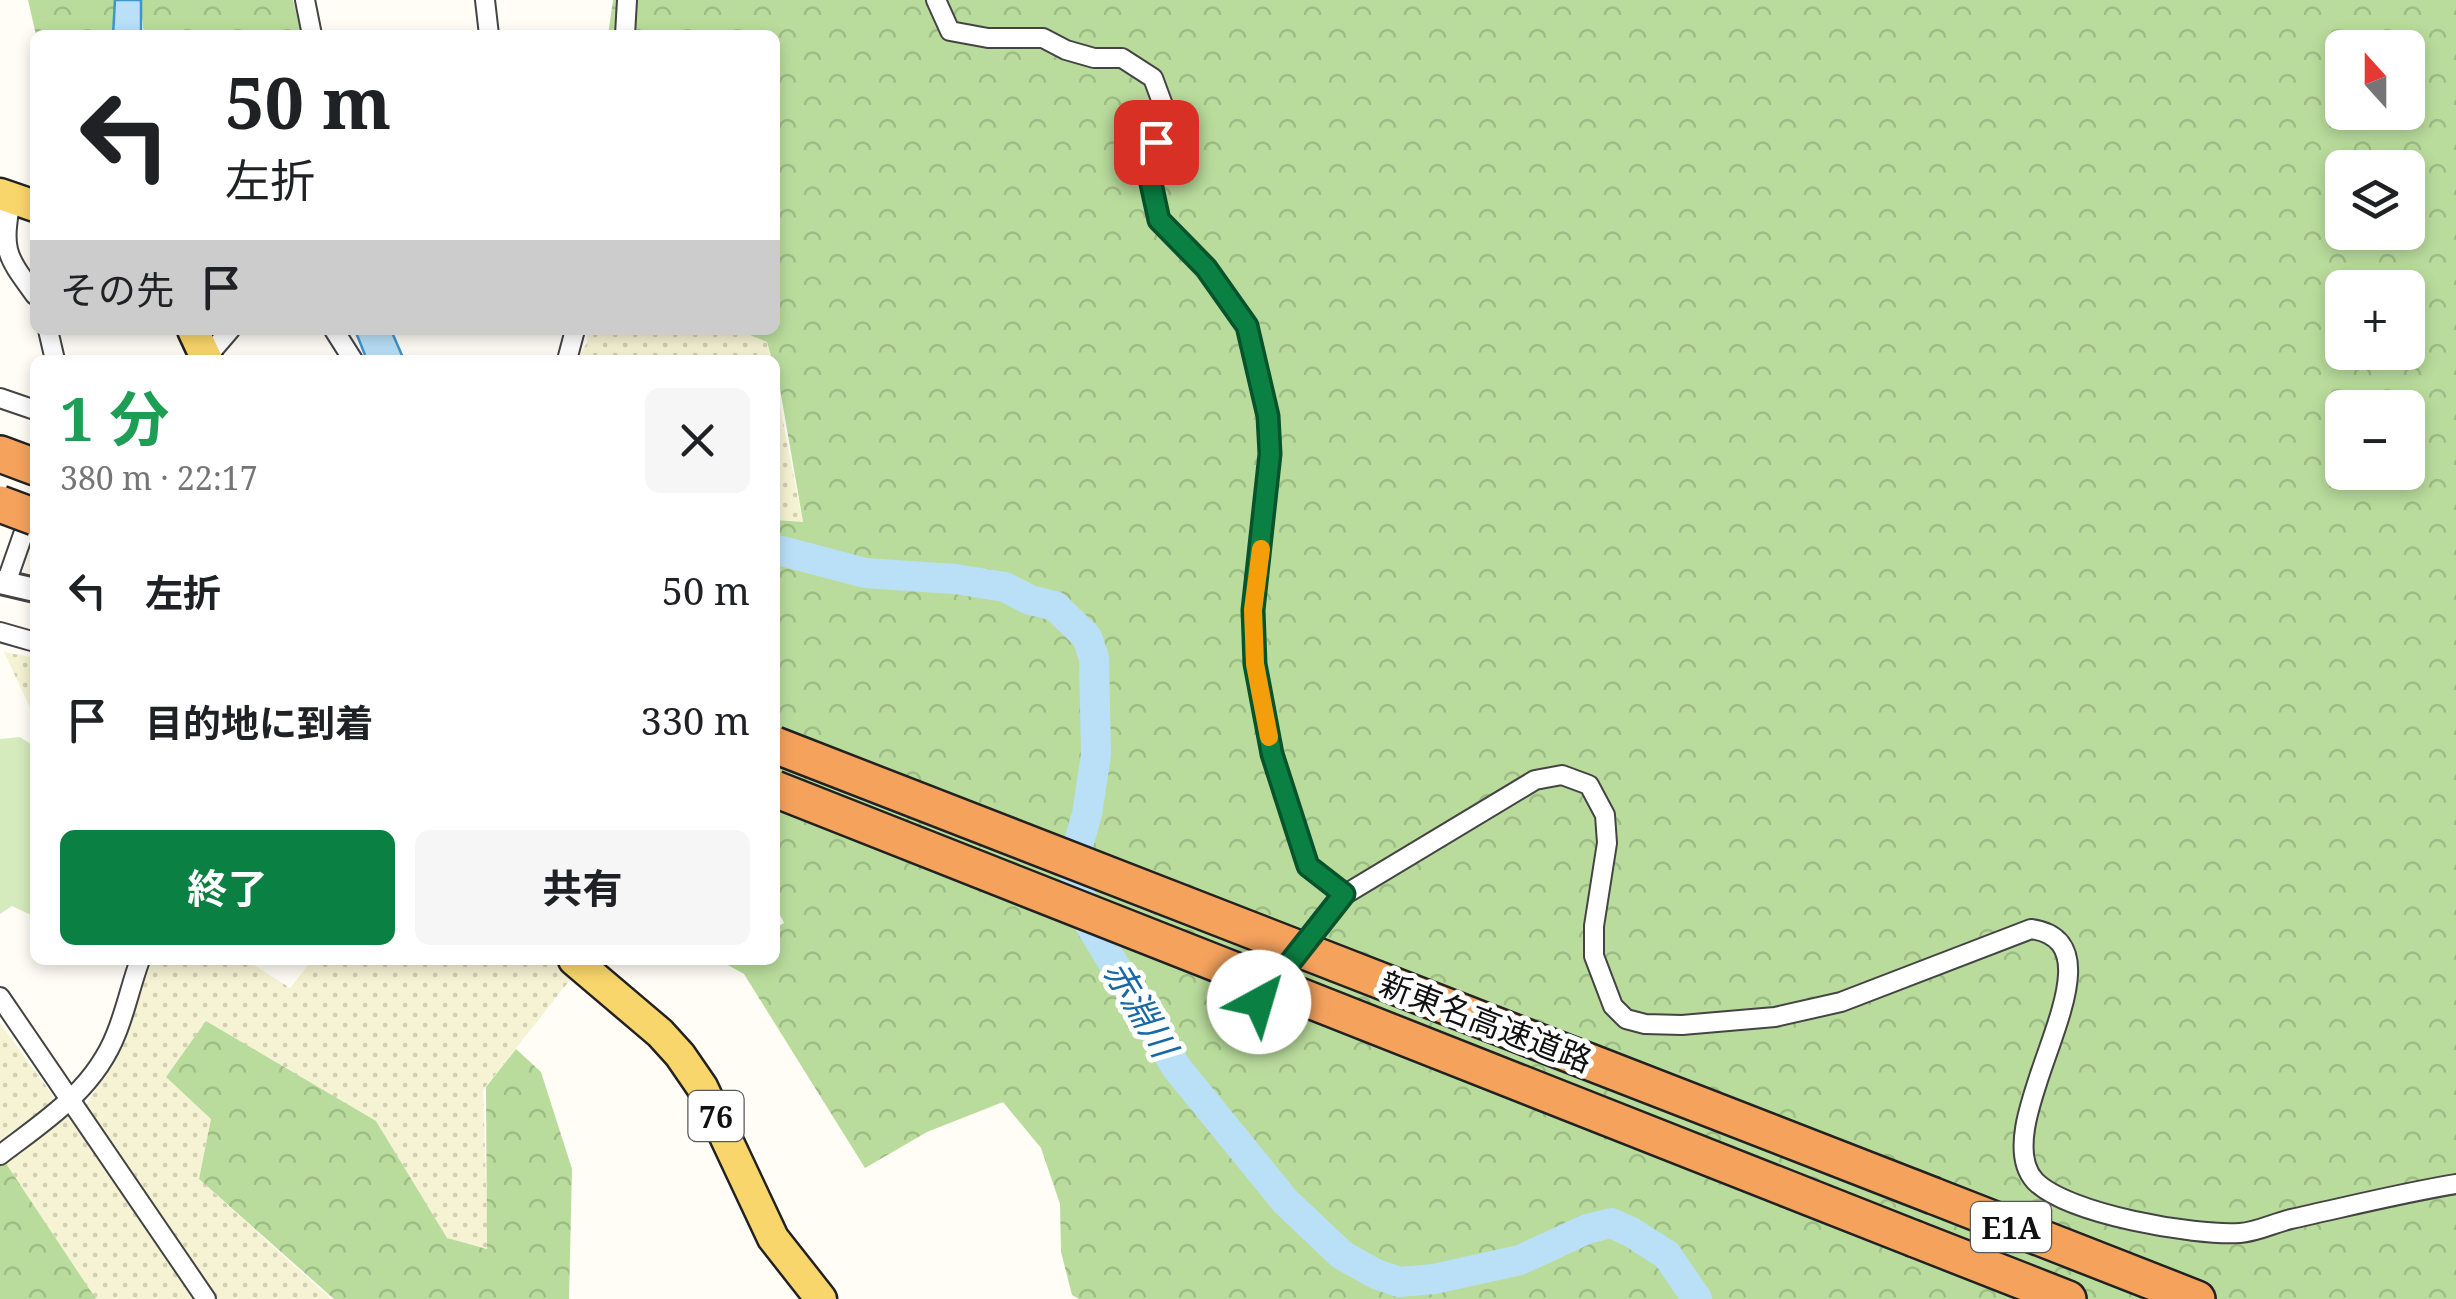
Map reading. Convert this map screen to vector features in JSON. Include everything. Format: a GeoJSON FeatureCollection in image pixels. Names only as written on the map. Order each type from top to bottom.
{"type":"FeatureCollection","features":[{"type":"Feature","properties":{"kind":"highway"},"geometry":{"type":"LineString","coordinates":[[0,454],[30,465]]}},
{"type":"Feature","properties":{"kind":"highway"},"geometry":{"type":"LineString","coordinates":[[0,504],[30,515]]}},
{"type":"Feature","properties":{"kind":"highway","name":"新東名高速道路"},"geometry":{"type":"LineString","coordinates":[[780,747],[2197,1299]]}},
{"type":"Feature","properties":{"kind":"highway","name":"新東名高速道路"},"geometry":{"type":"LineString","coordinates":[[780,791],[2068,1299]]}},
{"type":"Feature","properties":{"kind":"main road","name":"76"},"geometry":{"type":"LineString","coordinates":[[580,965],[660,1033],[691,1071],[773,1238],[821,1299]]}},
{"type":"Feature","properties":{"kind":"street"},"geometry":{"type":"LineString","coordinates":[[305,0],[311,30]]}},
{"type":"Feature","properties":{"kind":"street"},"geometry":{"type":"LineString","coordinates":[[484,0],[488,30]]}},
{"type":"Feature","properties":{"kind":"street"},"geometry":{"type":"LineString","coordinates":[[626,30],[627,0]]}},
{"type":"Feature","properties":{"kind":"street"},"geometry":{"type":"LineString","coordinates":[[936,0],[950,31],[988,38],[1043,38],[1094,58],[1122,58],[1153,78],[1162,105],[1150,179],[1159,220],[1206,268],[1247,326],[1268,416],[1270,454],[1253,610],[1255,664],[1272,754],[1308,866],[1344,894]]}},
{"type":"Feature","properties":{"kind":"street"},"geometry":{"type":"LineString","coordinates":[[15,200],[4,236],[8,258],[30,289]]}},
{"type":"Feature","properties":{"kind":"street"},"geometry":{"type":"LineString","coordinates":[[210,355],[226,335]]}},
{"type":"Feature","properties":{"kind":"street"},"geometry":{"type":"LineString","coordinates":[[0,398],[30,408]]}},
{"type":"Feature","properties":{"kind":"street"},"geometry":{"type":"LineString","coordinates":[[30,513],[3,582],[30,589]]}},
{"type":"Feature","properties":{"kind":"street"},"geometry":{"type":"LineString","coordinates":[[0,632],[30,641]]}},
{"type":"Feature","properties":{"kind":"street"},"geometry":{"type":"LineString","coordinates":[[1238,1029],[1344,894],[1536,780],[1562,776],[1589,785],[1606,816],[1607,844],[1594,926],[1594,956],[1613,1006],[1626,1019],[1682,1025],[1775,1018],[1841,1002],[2031,929],[2047,932],[2060,942],[2070,968],[2066,1000],[2027,1110],[2022,1147],[2033,1178],[2054,1195],[2080,1207],[2124,1217],[2203,1232],[2244,1234],[2285,1220],[2456,1184]]}},
{"type":"Feature","properties":{"kind":"street"},"geometry":{"type":"LineString","coordinates":[[0,1155],[70,1102],[95,1074],[116,1034],[138,965]]}},
{"type":"Feature","properties":{"kind":"street"},"geometry":{"type":"LineString","coordinates":[[0,997],[206,1299]]}},
{"type":"Feature","properties":{"kind":"shaded area"},"geometry":{"type":"Polygon","coordinates":[[[588,335],[750,335],[767,342],[770,355],[580,355],[588,335]]]}},
{"type":"Feature","properties":{"kind":"shaded area"},"geometry":{"type":"Polygon","coordinates":[[[780,406],[803,523],[780,521],[780,406]]]}},
{"type":"Feature","properties":{"kind":"shaded area"},"geometry":{"type":"Polygon","coordinates":[[[4,652],[30,657],[30,707],[4,652]]]}},
{"type":"Feature","properties":{"kind":"shaded area"},"geometry":{"type":"Polygon","coordinates":[[[147,965],[254,965],[290,988],[308,965],[581,966],[483,1090],[488,1249],[447,1239],[376,1121],[211,1119],[199,1179],[331,1299],[96,1299],[3,1159],[88,1103],[123,1041],[147,965]]]}},
{"type":"Feature","properties":{"kind":"shaded area"},"geometry":{"type":"Polygon","coordinates":[[[0,1023],[53,1096],[53,1105],[0,1142],[0,1023]]]}},
{"type":"Feature","properties":{"kind":"green space"},"geometry":{"type":"Polygon","coordinates":[[[28,0],[118,0],[120,30],[35,30],[28,0]]]}},
{"type":"Feature","properties":{"kind":"green space"},"geometry":{"type":"Polygon","coordinates":[[[140,0],[293,0],[301,30],[143,30],[140,0]]]}},
{"type":"Feature","properties":{"kind":"green space"},"geometry":{"type":"Polygon","coordinates":[[[613,0],[2456,0],[2456,1299],[1079,1299],[1072,1295],[1061,1252],[1060,1204],[1041,1148],[1003,1102],[927,1132],[865,1168],[744,974],[728,965],[780,965],[780,925],[784,923],[780,915],[780,520],[803,522],[780,389],[780,355],[771,355],[767,342],[750,335],[780,335],[780,30],[609,30],[613,0]]]}},
{"type":"Feature","properties":{"kind":"green space"},"geometry":{"type":"Polygon","coordinates":[[[20,737],[30,744],[30,915],[12,906],[0,914],[0,739],[20,737]]]}},
{"type":"Feature","properties":{"kind":"green space"},"geometry":{"type":"Polygon","coordinates":[[[206,1021],[376,1121],[447,1238],[487,1249],[486,1087],[516,1049],[541,1072],[572,1169],[569,1299],[334,1299],[199,1179],[211,1119],[166,1077],[206,1021]]]}},
{"type":"Feature","properties":{"kind":"green space"},"geometry":{"type":"Polygon","coordinates":[[[3,1159],[96,1299],[0,1299],[3,1159]]]}},
{"type":"Feature","properties":{"kind":"water"},"geometry":{"type":"Polygon","coordinates":[[[115,0],[141,0],[141,30],[113,30],[115,0]]]}},
{"type":"Feature","properties":{"kind":"water"},"geometry":{"type":"Polygon","coordinates":[[[357,335],[393,335],[402,355],[365,355],[357,335]]]}},
{"type":"Feature","properties":{"kind":"waterway","name":"赤淵川"},"geometry":{"type":"LineString","coordinates":[[780,551],[865,573],[1005,587],[1030,600],[1055,606],[1087,637],[1094,658],[1096,755],[1087,814],[1072,866],[1089,923],[1176,1067],[1285,1201],[1342,1255],[1399,1282],[1434,1279],[1520,1260],[1587,1229],[1611,1223],[1667,1255],[1697,1299]]}},
{"type":"Feature","properties":{"kind":"slow traffic"},"geometry":{"type":"LineString","coordinates":[[1261,549],[1253,610],[1255,664],[1269,737]]}},
{"type":"Feature","properties":{"kind":"route"},"geometry":{"type":"LineString","coordinates":[[1156,142],[1150,179],[1159,220],[1206,268],[1247,326],[1268,416],[1270,454],[1253,610],[1255,664],[1272,754],[1308,866],[1344,894],[1259,1002]]}}]}
